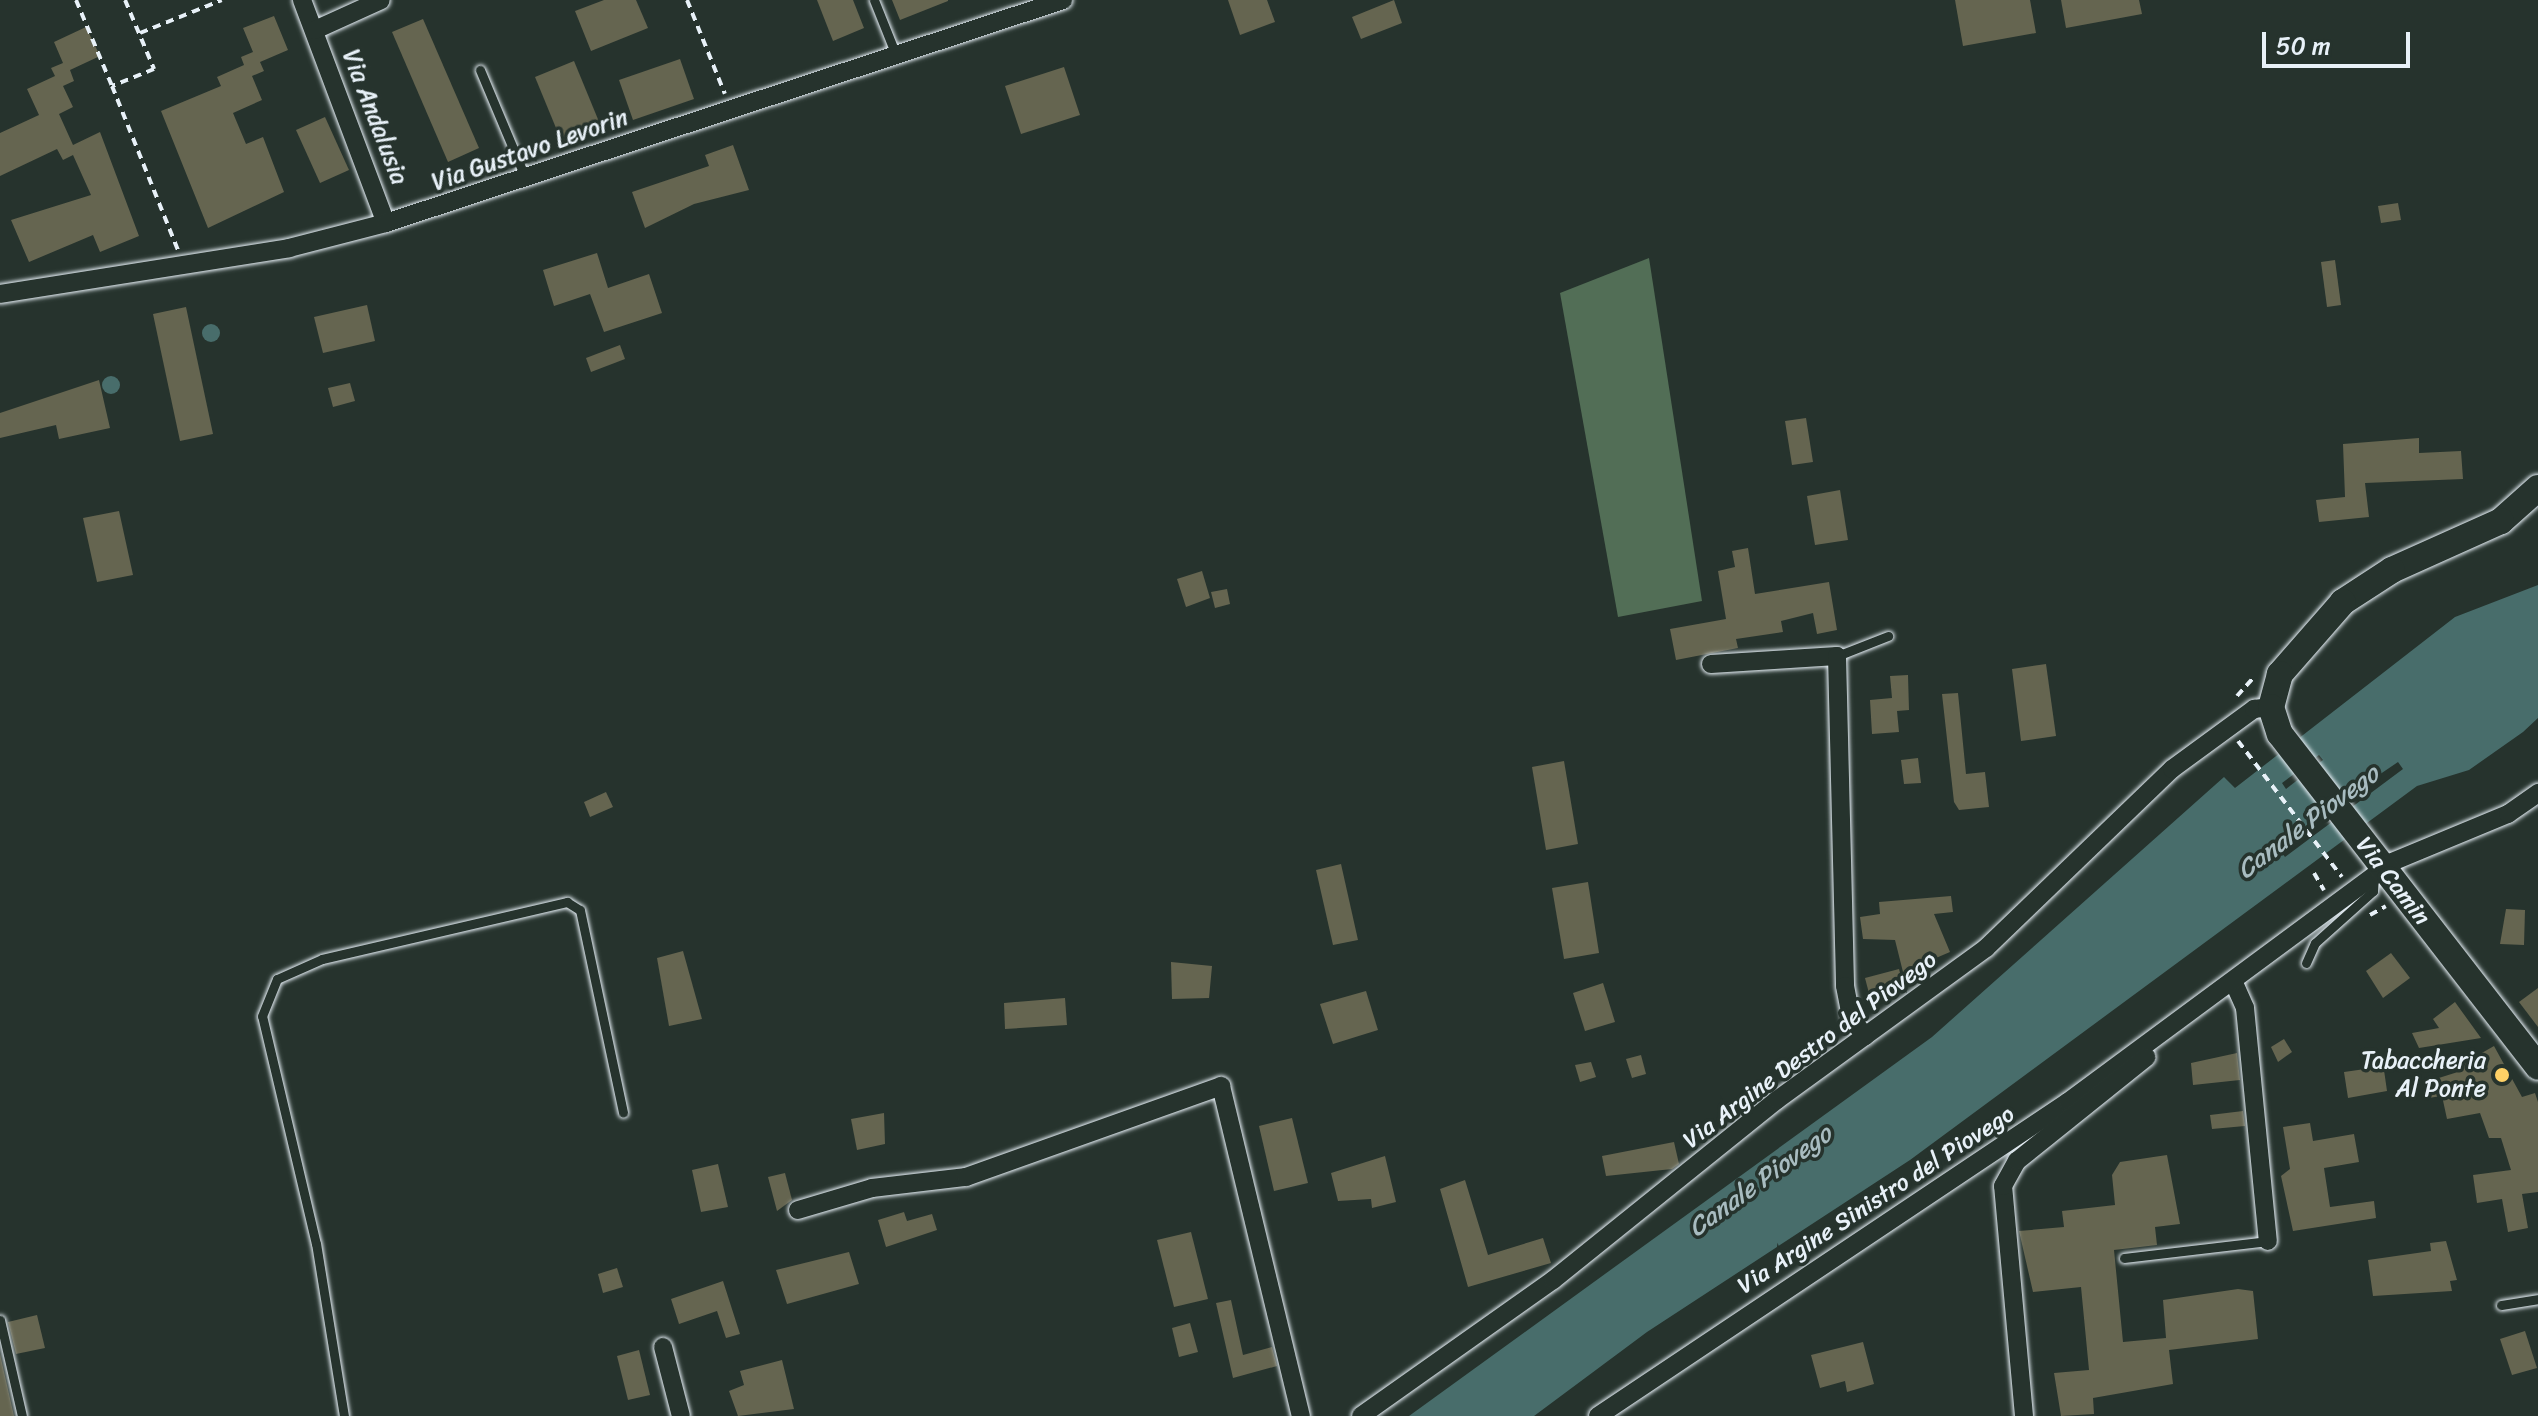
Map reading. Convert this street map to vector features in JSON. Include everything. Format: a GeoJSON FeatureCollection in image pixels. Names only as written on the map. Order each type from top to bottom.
{"type":"FeatureCollection","features":[{"type":"Feature","properties":{"kind":"street","name":"Via Andalusia"},"geometry":{"type":"LineString","coordinates":[[302,0],[386,223]]}},
{"type":"Feature","properties":{"kind":"street","name":"Via Andalusia"},"geometry":{"type":"LineString","coordinates":[[315,30],[381,0]]}},
{"type":"Feature","properties":{"kind":"street","name":"Via Gustavo Levorin"},"geometry":{"type":"LineString","coordinates":[[0,294],[289,248],[386,223],[1063,0]]}},
{"type":"Feature","properties":{"kind":"street"},"geometry":{"type":"LineString","coordinates":[[2271,707],[2280,674],[2354,593],[2501,521],[2538,488]]}},
{"type":"Feature","properties":{"kind":"street"},"geometry":{"type":"LineString","coordinates":[[1711,664],[1837,656],[1845,986],[1851,1018],[1865,1036]]}},
{"type":"Feature","properties":{"kind":"street","name":"Via Camin"},"geometry":{"type":"LineString","coordinates":[[2271,707],[2280,734],[2362,842],[2378,871],[2538,1067]]}},
{"type":"Feature","properties":{"kind":"street","name":"Via Argine Destro del Piovego"},"geometry":{"type":"LineString","coordinates":[[1361,1416],[1553,1280],[1865,1036],[2017,922],[2194,750],[2254,709],[2271,707]]}},
{"type":"Feature","properties":{"kind":"street","name":"Via Argine Sinistro del Piovego"},"geometry":{"type":"LineString","coordinates":[[1598,1416],[2179,1023],[2378,871],[2508,814],[2538,793]]}},
{"type":"Feature","properties":{"kind":"street"},"geometry":{"type":"LineString","coordinates":[[2234,983],[2245,1008],[2268,1241]]}},
{"type":"Feature","properties":{"kind":"street","name":"Via Argine Sinistro del Piovego"},"geometry":{"type":"LineString","coordinates":[[2024,1416],[2003,1186],[2017,1161],[2089,1110],[2179,1023]]}},
{"type":"Feature","properties":{"kind":"street"},"geometry":{"type":"LineString","coordinates":[[798,1210],[872,1188],[966,1177],[1221,1086],[1301,1416]]}},
{"type":"Feature","properties":{"kind":"street"},"geometry":{"type":"LineString","coordinates":[[663,1347],[681,1416]]}},
{"type":"Feature","properties":{"kind":"lane"},"geometry":{"type":"LineString","coordinates":[[874,0],[896,55]]}},
{"type":"Feature","properties":{"kind":"lane"},"geometry":{"type":"LineString","coordinates":[[480,70],[525,178]]}},
{"type":"Feature","properties":{"kind":"lane"},"geometry":{"type":"LineString","coordinates":[[1837,656],[1888,636]]}},
{"type":"Feature","properties":{"kind":"lane"},"geometry":{"type":"LineString","coordinates":[[2306,963],[2315,943],[2373,891],[2378,871]]}},
{"type":"Feature","properties":{"kind":"lane"},"geometry":{"type":"LineString","coordinates":[[344,1416],[316,1244],[262,1016],[277,979],[322,959],[567,902],[580,910],[623,1112]]}},
{"type":"Feature","properties":{"kind":"lane"},"geometry":{"type":"LineString","coordinates":[[2124,1258],[2268,1241]]}},
{"type":"Feature","properties":{"kind":"lane"},"geometry":{"type":"LineString","coordinates":[[2501,1305],[2538,1299]]}},
{"type":"Feature","properties":{"kind":"lane"},"geometry":{"type":"LineString","coordinates":[[0,1320],[22,1416]]}},
{"type":"Feature","properties":{"kind":"path"},"geometry":{"type":"LineString","coordinates":[[76,0],[180,254]]}},
{"type":"Feature","properties":{"kind":"path"},"geometry":{"type":"LineString","coordinates":[[112,86],[154,69],[125,0]]}},
{"type":"Feature","properties":{"kind":"path"},"geometry":{"type":"LineString","coordinates":[[140,33],[222,0]]}},
{"type":"Feature","properties":{"kind":"path"},"geometry":{"type":"LineString","coordinates":[[687,0],[726,97],[735,93]]}},
{"type":"Feature","properties":{"kind":"path"},"geometry":{"type":"LineString","coordinates":[[2238,740],[2346,881]]}},
{"type":"Feature","properties":{"kind":"green space"},"geometry":{"type":"Polygon","coordinates":[[[1649,258],[1702,601],[1618,617],[1560,293],[1649,258]]]}},
{"type":"Feature","properties":{"kind":"water"},"geometry":{"type":"Polygon","coordinates":[[[207,324],[215,324],[220,333],[218,340],[207,342],[202,337],[202,329],[207,324]]]}},
{"type":"Feature","properties":{"kind":"water"},"geometry":{"type":"Polygon","coordinates":[[[111,376],[120,385],[111,394],[102,385],[111,376]]]}},
{"type":"Feature","properties":{"kind":"water","name":"Canale Piovego"},"geometry":{"type":"Polygon","coordinates":[[[2538,585],[2538,718],[2523,732],[2469,770],[2417,786],[1910,1160],[1647,1332],[1534,1416],[1409,1416],[1932,1037],[2224,777],[2235,788],[2455,617],[2538,585]],[[2319,755],[2282,783],[2286,789],[2323,760],[2319,755]],[[2398,762],[2311,821],[2280,850],[2285,857],[2403,769],[2398,762]]]}},
{"type":"Feature","properties":{"kind":"building"},"geometry":{"type":"Polygon","coordinates":[[[604,0],[636,0],[648,28],[591,51],[575,11],[604,0]]]}},
{"type":"Feature","properties":{"kind":"building"},"geometry":{"type":"Polygon","coordinates":[[[817,0],[853,0],[864,28],[833,41],[817,0]]]}},
{"type":"Feature","properties":{"kind":"building"},"geometry":{"type":"Polygon","coordinates":[[[892,0],[948,0],[948,1],[900,20],[892,0]]]}},
{"type":"Feature","properties":{"kind":"building"},"geometry":{"type":"Polygon","coordinates":[[[1228,0],[1267,0],[1275,22],[1240,35],[1228,0]]]}},
{"type":"Feature","properties":{"kind":"building"},"geometry":{"type":"Polygon","coordinates":[[[1394,0],[1402,23],[1361,39],[1352,17],[1394,0]]]}},
{"type":"Feature","properties":{"kind":"building"},"geometry":{"type":"Polygon","coordinates":[[[1955,0],[2030,0],[2036,33],[1963,46],[1955,0]]]}},
{"type":"Feature","properties":{"kind":"building"},"geometry":{"type":"Polygon","coordinates":[[[2061,0],[2139,0],[2142,14],[2066,28],[2061,0]]]}},
{"type":"Feature","properties":{"kind":"building"},"geometry":{"type":"Polygon","coordinates":[[[274,16],[288,50],[260,62],[264,71],[252,76],[262,100],[233,113],[246,144],[263,137],[284,192],[208,228],[161,111],[221,86],[217,77],[244,65],[241,57],[253,52],[243,28],[274,16]]]}},
{"type":"Feature","properties":{"kind":"building"},"geometry":{"type":"Polygon","coordinates":[[[423,19],[479,148],[448,162],[392,32],[423,19]]]}},
{"type":"Feature","properties":{"kind":"building"},"geometry":{"type":"Polygon","coordinates":[[[86,27],[100,56],[70,70],[74,81],[63,86],[73,107],[59,114],[73,145],[100,132],[139,236],[100,252],[93,235],[29,262],[11,220],[91,195],[73,155],[63,160],[57,149],[0,176],[0,133],[39,115],[27,89],[55,76],[51,68],[63,63],[54,42],[86,27]]]}},
{"type":"Feature","properties":{"kind":"building"},"geometry":{"type":"Polygon","coordinates":[[[680,59],[694,99],[633,120],[619,80],[680,59]]]}},
{"type":"Feature","properties":{"kind":"building"},"geometry":{"type":"Polygon","coordinates":[[[574,61],[602,129],[563,145],[535,77],[574,61]]]}},
{"type":"Feature","properties":{"kind":"building"},"geometry":{"type":"Polygon","coordinates":[[[1064,67],[1080,115],[1021,134],[1005,86],[1064,67]]]}},
{"type":"Feature","properties":{"kind":"building"},"geometry":{"type":"Polygon","coordinates":[[[325,117],[349,170],[320,183],[296,130],[325,117]]]}},
{"type":"Feature","properties":{"kind":"building"},"geometry":{"type":"Polygon","coordinates":[[[733,145],[749,190],[694,204],[645,228],[632,192],[709,166],[705,155],[733,145]]]}},
{"type":"Feature","properties":{"kind":"building"},"geometry":{"type":"Polygon","coordinates":[[[2398,203],[2401,220],[2381,223],[2378,206],[2398,203]]]}},
{"type":"Feature","properties":{"kind":"building"},"geometry":{"type":"Polygon","coordinates":[[[597,253],[608,288],[649,274],[662,313],[604,332],[590,294],[554,306],[543,270],[597,253]]]}},
{"type":"Feature","properties":{"kind":"building"},"geometry":{"type":"Polygon","coordinates":[[[2335,260],[2341,305],[2327,307],[2321,262],[2335,260]]]}},
{"type":"Feature","properties":{"kind":"building"},"geometry":{"type":"Polygon","coordinates":[[[367,305],[375,341],[323,353],[314,317],[367,305]]]}},
{"type":"Feature","properties":{"kind":"building"},"geometry":{"type":"Polygon","coordinates":[[[186,307],[213,434],[180,441],[153,314],[186,307]]]}},
{"type":"Feature","properties":{"kind":"building"},"geometry":{"type":"Polygon","coordinates":[[[620,345],[625,359],[591,372],[586,358],[620,345]]]}},
{"type":"Feature","properties":{"kind":"building"},"geometry":{"type":"Polygon","coordinates":[[[99,380],[110,428],[59,439],[56,425],[0,438],[0,413],[99,380]]]}},
{"type":"Feature","properties":{"kind":"building"},"geometry":{"type":"Polygon","coordinates":[[[350,383],[355,401],[333,407],[328,388],[350,383]]]}},
{"type":"Feature","properties":{"kind":"building"},"geometry":{"type":"Polygon","coordinates":[[[1806,418],[1813,462],[1792,465],[1785,421],[1806,418]]]}},
{"type":"Feature","properties":{"kind":"building"},"geometry":{"type":"Polygon","coordinates":[[[2419,438],[2419,453],[2461,451],[2463,479],[2365,483],[2369,517],[2319,522],[2316,500],[2345,497],[2343,444],[2419,438]]]}},
{"type":"Feature","properties":{"kind":"building"},"geometry":{"type":"Polygon","coordinates":[[[1840,490],[1848,540],[1815,545],[1807,496],[1840,490]]]}},
{"type":"Feature","properties":{"kind":"building"},"geometry":{"type":"Polygon","coordinates":[[[119,511],[133,575],[97,582],[83,518],[119,511]]]}},
{"type":"Feature","properties":{"kind":"building"},"geometry":{"type":"Polygon","coordinates":[[[1748,548],[1755,594],[1829,582],[1837,630],[1817,634],[1813,613],[1781,621],[1783,632],[1736,639],[1738,648],[1676,660],[1670,629],[1726,619],[1718,571],[1735,567],[1732,551],[1748,548]]]}},
{"type":"Feature","properties":{"kind":"building"},"geometry":{"type":"Polygon","coordinates":[[[1202,571],[1210,598],[1186,607],[1177,579],[1202,571]]]}},
{"type":"Feature","properties":{"kind":"building"},"geometry":{"type":"Polygon","coordinates":[[[1227,589],[1230,604],[1215,608],[1211,592],[1227,589]]]}},
{"type":"Feature","properties":{"kind":"building"},"geometry":{"type":"Polygon","coordinates":[[[2046,664],[2056,736],[2021,741],[2012,669],[2046,664]]]}},
{"type":"Feature","properties":{"kind":"building"},"geometry":{"type":"Polygon","coordinates":[[[1908,675],[1909,710],[1897,711],[1899,732],[1872,734],[1870,700],[1892,698],[1890,676],[1908,675]]]}},
{"type":"Feature","properties":{"kind":"building"},"geometry":{"type":"Polygon","coordinates":[[[1958,693],[1966,774],[1985,772],[1989,807],[1959,810],[1954,802],[1942,694],[1958,693]]]}},
{"type":"Feature","properties":{"kind":"building"},"geometry":{"type":"Polygon","coordinates":[[[1918,758],[1921,783],[1904,784],[1901,760],[1918,758]]]}},
{"type":"Feature","properties":{"kind":"building"},"geometry":{"type":"Polygon","coordinates":[[[1564,761],[1578,844],[1546,850],[1532,767],[1564,761]]]}},
{"type":"Feature","properties":{"kind":"building"},"geometry":{"type":"Polygon","coordinates":[[[606,792],[613,807],[590,817],[584,802],[606,792]]]}},
{"type":"Feature","properties":{"kind":"building"},"geometry":{"type":"Polygon","coordinates":[[[1341,864],[1358,940],[1333,945],[1316,870],[1341,864]]]}},
{"type":"Feature","properties":{"kind":"building"},"geometry":{"type":"Polygon","coordinates":[[[1588,882],[1599,953],[1564,959],[1552,888],[1588,882]]]}},
{"type":"Feature","properties":{"kind":"building"},"geometry":{"type":"Polygon","coordinates":[[[1951,896],[1953,912],[1934,914],[1950,952],[1903,972],[1895,940],[1863,939],[1860,917],[1880,914],[1879,902],[1951,896]]]}},
{"type":"Feature","properties":{"kind":"building"},"geometry":{"type":"Polygon","coordinates":[[[2506,909],[2525,910],[2524,945],[2500,944],[2506,909]]]}},
{"type":"Feature","properties":{"kind":"building"},"geometry":{"type":"Polygon","coordinates":[[[683,951],[702,1019],[669,1026],[657,958],[683,951]]]}},
{"type":"Feature","properties":{"kind":"building"},"geometry":{"type":"Polygon","coordinates":[[[2391,953],[2410,978],[2383,998],[2366,971],[2391,953]]]}},
{"type":"Feature","properties":{"kind":"building"},"geometry":{"type":"Polygon","coordinates":[[[1171,962],[1212,966],[1209,998],[1172,999],[1171,962]]]}},
{"type":"Feature","properties":{"kind":"building"},"geometry":{"type":"Polygon","coordinates":[[[1899,969],[1905,992],[1871,1001],[1865,978],[1899,969]]]}},
{"type":"Feature","properties":{"kind":"building"},"geometry":{"type":"Polygon","coordinates":[[[1603,983],[1615,1022],[1585,1031],[1573,993],[1603,983]]]}},
{"type":"Feature","properties":{"kind":"building"},"geometry":{"type":"Polygon","coordinates":[[[2538,988],[2538,1027],[2519,1002],[2538,988]]]}},
{"type":"Feature","properties":{"kind":"building"},"geometry":{"type":"Polygon","coordinates":[[[1366,991],[1378,1030],[1333,1044],[1320,1004],[1366,991]]]}},
{"type":"Feature","properties":{"kind":"building"},"geometry":{"type":"Polygon","coordinates":[[[1065,998],[1067,1025],[1005,1029],[1004,1003],[1065,998]]]}},
{"type":"Feature","properties":{"kind":"building"},"geometry":{"type":"Polygon","coordinates":[[[2455,1002],[2481,1038],[2419,1048],[2412,1033],[2439,1028],[2433,1019],[2455,1002]]]}},
{"type":"Feature","properties":{"kind":"building"},"geometry":{"type":"Polygon","coordinates":[[[2284,1039],[2292,1052],[2278,1062],[2271,1047],[2284,1039]]]}},
{"type":"Feature","properties":{"kind":"building"},"geometry":{"type":"Polygon","coordinates":[[[2494,1046],[2522,1097],[2535,1093],[2538,1102],[2538,1192],[2522,1194],[2528,1228],[2508,1232],[2502,1199],[2477,1203],[2473,1175],[2511,1170],[2501,1138],[2489,1138],[2480,1113],[2447,1119],[2442,1096],[2428,1098],[2426,1082],[2461,1071],[2459,1066],[2494,1046]]]}},
{"type":"Feature","properties":{"kind":"building"},"geometry":{"type":"Polygon","coordinates":[[[2237,1053],[2240,1080],[2193,1085],[2191,1063],[2237,1053]]]}},
{"type":"Feature","properties":{"kind":"building"},"geometry":{"type":"Polygon","coordinates":[[[1641,1055],[1646,1074],[1632,1078],[1626,1059],[1641,1055]]]}},
{"type":"Feature","properties":{"kind":"building"},"geometry":{"type":"Polygon","coordinates":[[[1591,1062],[1596,1077],[1580,1082],[1575,1065],[1591,1062]]]}},
{"type":"Feature","properties":{"kind":"building"},"geometry":{"type":"Polygon","coordinates":[[[2372,1068],[2384,1070],[2387,1091],[2348,1098],[2344,1072],[2372,1068]]]}},
{"type":"Feature","properties":{"kind":"building"},"geometry":{"type":"Polygon","coordinates":[[[2243,1111],[2245,1126],[2212,1129],[2210,1115],[2243,1111]]]}},
{"type":"Feature","properties":{"kind":"building"},"geometry":{"type":"Polygon","coordinates":[[[884,1113],[885,1144],[857,1150],[851,1119],[884,1113]]]}},
{"type":"Feature","properties":{"kind":"building"},"geometry":{"type":"Polygon","coordinates":[[[1292,1118],[1308,1183],[1274,1191],[1259,1126],[1292,1118]]]}},
{"type":"Feature","properties":{"kind":"building"},"geometry":{"type":"Polygon","coordinates":[[[2310,1123],[2313,1141],[2354,1134],[2359,1162],[2324,1168],[2330,1207],[2374,1201],[2376,1218],[2293,1231],[2281,1176],[2290,1169],[2283,1127],[2310,1123]]]}},
{"type":"Feature","properties":{"kind":"building"},"geometry":{"type":"Polygon","coordinates":[[[1674,1142],[1679,1164],[1672,1169],[1606,1176],[1602,1156],[1674,1142]]]}},
{"type":"Feature","properties":{"kind":"building"},"geometry":{"type":"Polygon","coordinates":[[[2167,1155],[2180,1224],[2155,1227],[2157,1245],[2114,1250],[2123,1342],[2166,1338],[2163,1300],[2238,1289],[2253,1291],[2258,1339],[2169,1350],[2173,1384],[2093,1398],[2094,1414],[2061,1416],[2054,1373],[2089,1370],[2081,1287],[2033,1292],[2019,1231],[2064,1227],[2062,1211],[2115,1205],[2112,1175],[2120,1162],[2167,1155]]]}},
{"type":"Feature","properties":{"kind":"building"},"geometry":{"type":"Polygon","coordinates":[[[1385,1156],[1396,1202],[1372,1208],[1371,1199],[1338,1201],[1331,1173],[1385,1156]]]}},
{"type":"Feature","properties":{"kind":"building"},"geometry":{"type":"Polygon","coordinates":[[[718,1164],[728,1207],[701,1212],[692,1170],[718,1164]]]}},
{"type":"Feature","properties":{"kind":"building"},"geometry":{"type":"Polygon","coordinates":[[[785,1173],[792,1200],[777,1211],[768,1177],[785,1173]]]}},
{"type":"Feature","properties":{"kind":"building"},"geometry":{"type":"Polygon","coordinates":[[[1465,1180],[1488,1255],[1543,1238],[1551,1263],[1468,1287],[1440,1189],[1465,1180]]]}},
{"type":"Feature","properties":{"kind":"building"},"geometry":{"type":"Polygon","coordinates":[[[904,1212],[907,1221],[932,1214],[937,1230],[886,1247],[878,1220],[904,1212]]]}},
{"type":"Feature","properties":{"kind":"building"},"geometry":{"type":"Polygon","coordinates":[[[1191,1232],[1208,1299],[1174,1307],[1157,1240],[1191,1232]]]}},
{"type":"Feature","properties":{"kind":"building"},"geometry":{"type":"Polygon","coordinates":[[[2446,1241],[2457,1280],[2450,1281],[2452,1291],[2373,1296],[2368,1260],[2431,1251],[2430,1243],[2446,1241]]]}},
{"type":"Feature","properties":{"kind":"building"},"geometry":{"type":"Polygon","coordinates":[[[849,1252],[859,1284],[787,1304],[776,1270],[849,1252]]]}},
{"type":"Feature","properties":{"kind":"building"},"geometry":{"type":"Polygon","coordinates":[[[617,1268],[623,1287],[603,1293],[598,1274],[617,1268]]]}},
{"type":"Feature","properties":{"kind":"building"},"geometry":{"type":"Polygon","coordinates":[[[723,1281],[740,1334],[726,1338],[717,1311],[679,1324],[671,1299],[723,1281]]]}},
{"type":"Feature","properties":{"kind":"building"},"geometry":{"type":"Polygon","coordinates":[[[1231,1300],[1243,1355],[1272,1347],[1277,1366],[1233,1378],[1216,1303],[1231,1300]]]}},
{"type":"Feature","properties":{"kind":"building"},"geometry":{"type":"Polygon","coordinates":[[[37,1315],[45,1348],[16,1354],[8,1322],[37,1315]]]}},
{"type":"Feature","properties":{"kind":"building"},"geometry":{"type":"Polygon","coordinates":[[[1190,1323],[1198,1352],[1179,1357],[1172,1328],[1190,1323]]]}},
{"type":"Feature","properties":{"kind":"building"},"geometry":{"type":"Polygon","coordinates":[[[2525,1331],[2537,1368],[2512,1375],[2500,1339],[2525,1331]]]}},
{"type":"Feature","properties":{"kind":"building"},"geometry":{"type":"Polygon","coordinates":[[[1863,1342],[1874,1384],[1847,1392],[1845,1381],[1820,1388],[1811,1355],[1863,1342]]]}},
{"type":"Feature","properties":{"kind":"building"},"geometry":{"type":"Polygon","coordinates":[[[639,1350],[650,1395],[628,1400],[617,1356],[639,1350]]]}},
{"type":"Feature","properties":{"kind":"building"},"geometry":{"type":"Polygon","coordinates":[[[0,1354],[14,1416],[0,1416],[0,1354]]]}},
{"type":"Feature","properties":{"kind":"building"},"geometry":{"type":"Polygon","coordinates":[[[782,1360],[794,1409],[738,1416],[729,1391],[744,1385],[740,1371],[782,1360]]]}},
{"type":"Feature","properties":{"kind":"place","name":"Tabaccheria Al Ponte"},"geometry":{"type":"Point","coordinates":[2502,1075]}}]}
